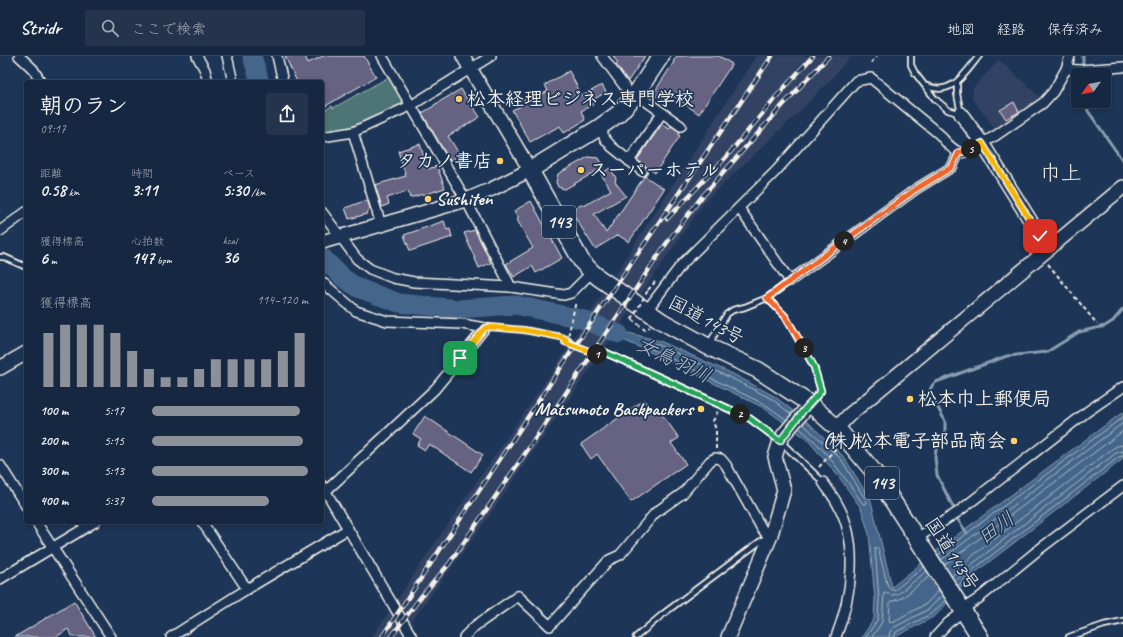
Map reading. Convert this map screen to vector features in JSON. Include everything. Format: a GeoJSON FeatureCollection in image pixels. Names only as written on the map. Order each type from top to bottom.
{"type":"FeatureCollection","features":[{"type":"Feature","properties":{"kind":"highway"},"geometry":{"type":"LineString","coordinates":[[530,170],[600,127],[618,114],[634,96],[661,56]]}},
{"type":"Feature","properties":{"kind":"highway","name":"国道143号"},"geometry":{"type":"LineString","coordinates":[[530,170],[582,262],[592,272],[663,322],[707,346],[758,370],[806,407],[837,428],[874,472],[980,637]]}},
{"type":"Feature","properties":{"kind":"street"},"geometry":{"type":"LineString","coordinates":[[19,56],[33,69],[40,80]]}},
{"type":"Feature","properties":{"kind":"street"},"geometry":{"type":"LineString","coordinates":[[197,56],[205,70],[208,80]]}},
{"type":"Feature","properties":{"kind":"street"},"geometry":{"type":"LineString","coordinates":[[227,56],[233,80]]}},
{"type":"Feature","properties":{"kind":"street"},"geometry":{"type":"LineString","coordinates":[[277,56],[283,80]]}},
{"type":"Feature","properties":{"kind":"street"},"geometry":{"type":"LineString","coordinates":[[382,56],[412,105],[466,200],[511,288]]}},
{"type":"Feature","properties":{"kind":"street"},"geometry":{"type":"LineString","coordinates":[[331,240],[466,200],[530,170],[463,56]]}},
{"type":"Feature","properties":{"kind":"street"},"geometry":{"type":"LineString","coordinates":[[324,137],[353,132],[412,105],[492,56]]}},
{"type":"Feature","properties":{"kind":"street"},"geometry":{"type":"LineString","coordinates":[[602,56],[634,96],[662,113],[679,126]]}},
{"type":"Feature","properties":{"kind":"street"},"geometry":{"type":"LineString","coordinates":[[647,310],[682,264],[776,171],[856,81],[871,78],[939,134],[949,145],[959,152],[963,152],[996,136],[1043,103],[1053,92],[1066,68],[1070,56]]}},
{"type":"Feature","properties":{"kind":"street"},"geometry":{"type":"LineString","coordinates":[[1066,68],[1083,70],[1123,67]]}},
{"type":"Feature","properties":{"kind":"street"},"geometry":{"type":"LineString","coordinates":[[629,160],[662,113]]}},
{"type":"Feature","properties":{"kind":"street"},"geometry":{"type":"LineString","coordinates":[[961,114],[982,143],[1036,229],[1050,248]]}},
{"type":"Feature","properties":{"kind":"street"},"geometry":{"type":"LineString","coordinates":[[600,127],[605,139],[612,147],[642,171]]}},
{"type":"Feature","properties":{"kind":"street"},"geometry":{"type":"LineString","coordinates":[[353,132],[381,225]]}},
{"type":"Feature","properties":{"kind":"street"},"geometry":{"type":"LineString","coordinates":[[739,208],[790,281],[916,189],[952,167],[959,152]]}},
{"type":"Feature","properties":{"kind":"street"},"geometry":{"type":"LineString","coordinates":[[837,428],[849,415],[1123,187]]}},
{"type":"Feature","properties":{"kind":"street"},"geometry":{"type":"LineString","coordinates":[[0,231],[24,213]]}},
{"type":"Feature","properties":{"kind":"street"},"geometry":{"type":"LineString","coordinates":[[324,218],[331,240],[370,269],[393,278],[414,282],[511,288],[564,295],[571,293],[592,272]]}},
{"type":"Feature","properties":{"kind":"street"},"geometry":{"type":"LineString","coordinates":[[324,284],[356,311],[387,321],[462,324],[485,328],[435,389],[324,488],[412,637]]}},
{"type":"Feature","properties":{"kind":"street"},"geometry":{"type":"LineString","coordinates":[[0,368],[24,354]]}},
{"type":"Feature","properties":{"kind":"street"},"geometry":{"type":"LineString","coordinates":[[919,540],[958,512],[1088,411],[1123,387]]}},
{"type":"Feature","properties":{"kind":"street"},"geometry":{"type":"LineString","coordinates":[[728,637],[770,538],[784,490],[775,457],[782,437],[806,407]]}},
{"type":"Feature","properties":{"kind":"street"},"geometry":{"type":"LineString","coordinates":[[464,637],[474,626],[518,596],[550,626],[609,560],[620,555],[655,513],[683,493],[710,461],[715,458],[721,459],[726,465],[762,529],[770,538]]}},
{"type":"Feature","properties":{"kind":"street"},"geometry":{"type":"LineString","coordinates":[[0,465],[24,503]]}},
{"type":"Feature","properties":{"kind":"street"},"geometry":{"type":"LineString","coordinates":[[823,482],[839,506],[850,540],[850,582],[846,606],[836,637]]}},
{"type":"Feature","properties":{"kind":"street"},"geometry":{"type":"LineString","coordinates":[[935,637],[963,609],[978,599],[1037,551],[1123,486]]}},
{"type":"Feature","properties":{"kind":"street"},"geometry":{"type":"LineString","coordinates":[[37,524],[111,637]]}},
{"type":"Feature","properties":{"kind":"street"},"geometry":{"type":"LineString","coordinates":[[0,579],[91,524]]}},
{"type":"Feature","properties":{"kind":"street"},"geometry":{"type":"LineString","coordinates":[[203,524],[247,589]]}},
{"type":"Feature","properties":{"kind":"street"},"geometry":{"type":"LineString","coordinates":[[171,637],[247,589],[348,529]]}},
{"type":"Feature","properties":{"kind":"lane"},"geometry":{"type":"LineString","coordinates":[[911,56],[911,65],[915,73],[935,99],[948,110],[961,114],[957,94],[957,83]]}},
{"type":"Feature","properties":{"kind":"lane"},"geometry":{"type":"LineString","coordinates":[[926,86],[933,89],[944,89],[957,83],[979,56]]}},
{"type":"Feature","properties":{"kind":"lane"},"geometry":{"type":"LineString","coordinates":[[0,257],[4,257],[24,266]]}},
{"type":"Feature","properties":{"kind":"lane"},"geometry":{"type":"LineString","coordinates":[[707,346],[728,314],[733,310],[746,307],[767,298],[790,281]]}},
{"type":"Feature","properties":{"kind":"lane"},"geometry":{"type":"LineString","coordinates":[[767,298],[785,316],[814,367],[821,391],[806,407]]}},
{"type":"Feature","properties":{"kind":"lane"},"geometry":{"type":"LineString","coordinates":[[602,351],[721,404],[782,437],[823,482]]}},
{"type":"Feature","properties":{"kind":"lane"},"geometry":{"type":"LineString","coordinates":[[636,637],[663,614],[762,540],[770,538]]}},
{"type":"Feature","properties":{"kind":"lane"},"geometry":{"type":"LineString","coordinates":[[1070,637],[1104,625],[1123,621]]}},
{"type":"Feature","properties":{"kind":"path"},"geometry":{"type":"LineString","coordinates":[[870,63],[877,56]]}},
{"type":"Feature","properties":{"kind":"path"},"geometry":{"type":"LineString","coordinates":[[1048,264],[1097,324]]}},
{"type":"Feature","properties":{"kind":"path"},"geometry":{"type":"LineString","coordinates":[[645,330],[632,319],[648,290],[658,279]]}},
{"type":"Feature","properties":{"kind":"path"},"geometry":{"type":"LineString","coordinates":[[576,303],[565,342],[599,354],[602,351]]}},
{"type":"Feature","properties":{"kind":"path"},"geometry":{"type":"LineString","coordinates":[[485,328],[490,327],[524,330],[567,338],[574,341]]}},
{"type":"Feature","properties":{"kind":"path"},"geometry":{"type":"LineString","coordinates":[[715,458],[717,447],[716,430],[713,421],[721,404]]}},
{"type":"Feature","properties":{"kind":"path"},"geometry":{"type":"LineString","coordinates":[[816,470],[838,446]]}},
{"type":"Feature","properties":{"kind":"shaded area"},"geometry":{"type":"Polygon","coordinates":[[[756,56],[851,56],[794,117],[705,201],[487,519],[400,637],[372,637],[558,363],[756,56]]]}},
{"type":"Feature","properties":{"kind":"shaded area"},"geometry":{"type":"Polygon","coordinates":[[[999,60],[1041,98],[1031,108],[995,128],[972,99],[973,88],[999,60]]]}},
{"type":"Feature","properties":{"kind":"green space"},"geometry":{"type":"Polygon","coordinates":[[[389,77],[402,98],[402,104],[352,127],[324,133],[324,111],[332,106],[333,108],[389,77]]]}},
{"type":"Feature","properties":{"kind":"water","name":"田川"},"geometry":{"type":"Polygon","coordinates":[[[581,321],[660,341],[733,374],[774,396],[810,424],[844,457],[871,501],[892,587],[949,541],[1123,412],[1123,459],[976,572],[935,616],[895,637],[862,637],[874,619],[875,599],[869,534],[861,508],[839,477],[807,439],[764,408],[652,353],[581,321]]]}},
{"type":"Feature","properties":{"kind":"building"},"geometry":{"type":"Polygon","coordinates":[[[285,56],[305,56],[308,63],[323,56],[364,56],[376,77],[324,107],[324,80],[296,80],[285,56]]]}},
{"type":"Feature","properties":{"kind":"building"},"geometry":{"type":"Polygon","coordinates":[[[613,56],[645,56],[628,81],[616,65],[618,63],[613,56]]]}},
{"type":"Feature","properties":{"kind":"building"},"geometry":{"type":"Polygon","coordinates":[[[677,56],[719,56],[732,64],[699,114],[672,95],[667,103],[653,94],[677,56]]]}},
{"type":"Feature","properties":{"kind":"building"},"geometry":{"type":"Polygon","coordinates":[[[569,71],[582,96],[602,85],[606,92],[593,100],[594,104],[581,111],[585,120],[564,133],[560,126],[530,142],[512,110],[521,106],[519,102],[528,97],[530,101],[548,91],[545,85],[569,71]]]}},
{"type":"Feature","properties":{"kind":"building"},"geometry":{"type":"Polygon","coordinates":[[[461,89],[473,109],[474,108],[480,117],[448,136],[460,155],[450,161],[422,113],[461,89]]]}},
{"type":"Feature","properties":{"kind":"building"},"geometry":{"type":"Polygon","coordinates":[[[1014,102],[1019,112],[1006,119],[1000,110],[1014,102]]]}},
{"type":"Feature","properties":{"kind":"building"},"geometry":{"type":"Polygon","coordinates":[[[662,124],[669,129],[671,126],[680,132],[678,135],[680,136],[655,173],[637,160],[662,124]]]}},
{"type":"Feature","properties":{"kind":"building"},"geometry":{"type":"Polygon","coordinates":[[[420,144],[428,169],[437,166],[445,188],[410,198],[408,191],[387,198],[389,204],[382,207],[375,185],[406,176],[398,151],[420,144]]]}},
{"type":"Feature","properties":{"kind":"building","name":"スーパーホテル"},"geometry":{"type":"Polygon","coordinates":[[[588,157],[599,158],[604,167],[565,189],[558,187],[556,182],[558,174],[588,157]]]}},
{"type":"Feature","properties":{"kind":"building"},"geometry":{"type":"Polygon","coordinates":[[[610,168],[616,178],[615,182],[626,196],[594,214],[606,233],[645,176],[664,189],[629,242],[618,235],[595,249],[571,211],[582,204],[584,206],[611,190],[601,174],[610,168]]]}},
{"type":"Feature","properties":{"kind":"building"},"geometry":{"type":"Polygon","coordinates":[[[367,200],[370,208],[367,214],[349,219],[345,208],[367,200]]]}},
{"type":"Feature","properties":{"kind":"building"},"geometry":{"type":"Polygon","coordinates":[[[531,201],[562,258],[536,273],[532,266],[514,277],[506,264],[533,248],[517,220],[519,218],[514,211],[531,201]]]}},
{"type":"Feature","properties":{"kind":"building"},"geometry":{"type":"Polygon","coordinates":[[[444,221],[447,230],[450,229],[452,237],[410,251],[404,235],[444,221]]]}},
{"type":"Feature","properties":{"kind":"building"},"geometry":{"type":"Polygon","coordinates":[[[475,230],[491,263],[479,268],[464,233],[475,230]]]}},
{"type":"Feature","properties":{"kind":"building"},"geometry":{"type":"Polygon","coordinates":[[[644,400],[653,414],[659,410],[679,438],[671,443],[686,464],[631,502],[597,454],[591,459],[581,444],[644,400]]]}},
{"type":"Feature","properties":{"kind":"building"},"geometry":{"type":"Polygon","coordinates":[[[425,416],[483,455],[471,472],[429,444],[425,450],[417,445],[421,439],[413,434],[425,416]]]}},
{"type":"Feature","properties":{"kind":"building"},"geometry":{"type":"Polygon","coordinates":[[[74,601],[96,637],[73,637],[68,629],[56,637],[15,637],[74,601]]]}},
{"type":"Feature","properties":{"kind":"waterway","name":"女鳥羽川"},"geometry":{"type":"LineString","coordinates":[[252,56],[259,80]]}},
{"type":"Feature","properties":{"kind":"waterway"},"geometry":{"type":"LineString","coordinates":[[1083,56],[1083,68]]}},
{"type":"Feature","properties":{"kind":"waterway"},"geometry":{"type":"LineString","coordinates":[[1087,108],[1123,161]]}},
{"type":"Feature","properties":{"kind":"waterway","name":"女鳥羽川"},"geometry":{"type":"LineString","coordinates":[[324,259],[342,277],[358,288],[399,303],[458,309],[516,305],[581,319],[619,334]]}},
{"type":"Feature","properties":{"kind":"waterway"},"geometry":{"type":"LineString","coordinates":[[953,507],[937,475],[935,458],[936,449],[945,431],[945,421],[930,393],[930,389],[933,385],[936,382],[1007,356],[1047,352],[1079,332],[1105,326],[1113,321],[1123,309]]}},
{"type":"Feature","properties":{"kind":"waterway","name":"田川"},"geometry":{"type":"LineString","coordinates":[[958,520],[967,533]]}},
{"type":"Feature","properties":{"kind":"railway"},"geometry":{"type":"LineString","coordinates":[[382,637],[571,352],[772,56]]}},
{"type":"Feature","properties":{"kind":"railway"},"geometry":{"type":"LineString","coordinates":[[667,219],[727,156],[776,97],[813,56]]}},
{"type":"Feature","properties":{"kind":"railway"},"geometry":{"type":"LineString","coordinates":[[391,637],[420,598],[449,564],[666,244],[700,199],[783,105],[829,56]]}},
{"type":"Feature","properties":{"kind":"place","name":"松本経理ビジネス専門学校"},"geometry":{"type":"Point","coordinates":[459,99]}},
{"type":"Feature","properties":{"kind":"place","name":"タカノ書店"},"geometry":{"type":"Point","coordinates":[500,161]}},
{"type":"Feature","properties":{"kind":"place","name":"スーパーホテル"},"geometry":{"type":"Point","coordinates":[581,170]}},
{"type":"Feature","properties":{"kind":"place","name":"Sushiten"},"geometry":{"type":"Point","coordinates":[428,199]}},
{"type":"Feature","properties":{"kind":"place","name":"松本巾上郵便局"},"geometry":{"type":"Point","coordinates":[910,399]}},
{"type":"Feature","properties":{"kind":"place","name":"Matsumoto Backpackers"},"geometry":{"type":"Point","coordinates":[701,409]}},
{"type":"Feature","properties":{"kind":"place","name":"(株)松本電子部品商会"},"geometry":{"type":"Point","coordinates":[1014,441]}},
{"type":"Feature","properties":{"kind":"district","name":"巾上"},"geometry":{"type":"Point","coordinates":[1061,173]}},
{"type":"Feature","properties":{"kind":"route"},"geometry":{"type":"LineString","coordinates":[[460,358],[485,328],[490,327],[524,330],[561,337],[566,339],[565,342],[599,354],[602,351],[721,404],[749,418],[770,432],[780,441],[784,434],[821,391],[810,359],[785,316],[767,298],[916,189],[952,167],[959,152],[969,150],[982,143],[1040,236]]}}]}
